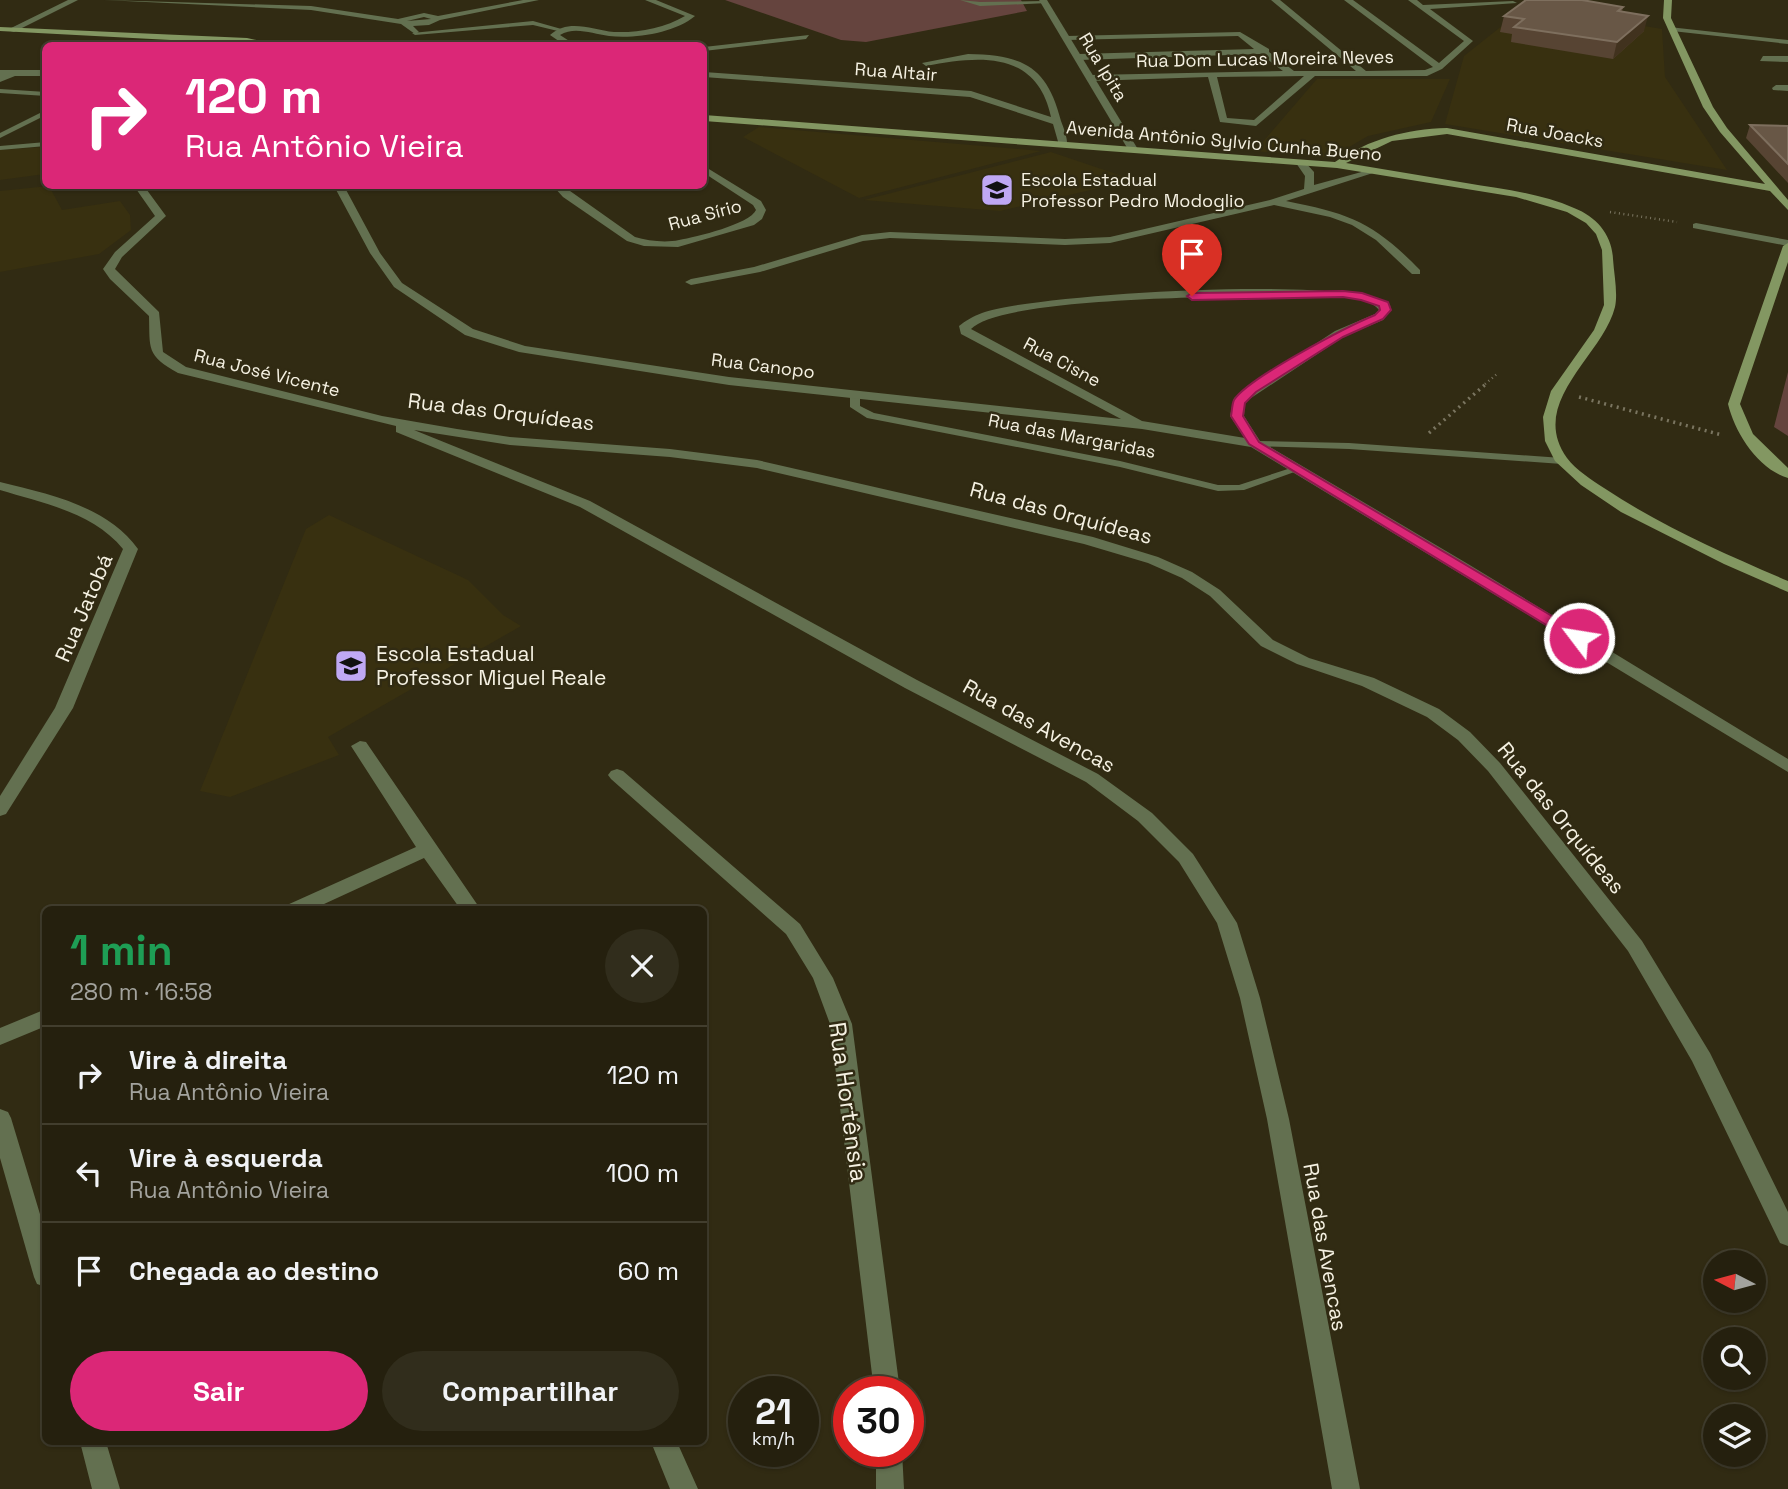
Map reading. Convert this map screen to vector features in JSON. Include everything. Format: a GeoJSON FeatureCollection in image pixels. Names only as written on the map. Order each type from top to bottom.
{"type":"FeatureCollection","features":[{"type":"Feature","properties":{"kind":"main road"},"geometry":{"type":"LineString","coordinates":[[1668,0],[1667,18],[1708,107],[1723,130],[1788,207]]}},
{"type":"Feature","properties":{"kind":"main road"},"geometry":{"type":"LineString","coordinates":[[0,29],[258,42]]}},
{"type":"Feature","properties":{"kind":"main road","name":"Avenida Antônio Sylvio Cunha Bueno"},"geometry":{"type":"LineString","coordinates":[[707,119],[1337,165],[1517,194],[1571,210],[1590,221],[1601,233],[1607,250],[1610,305],[1600,330],[1557,391],[1550,417],[1552,441],[1562,461]]}},
{"type":"Feature","properties":{"kind":"main road","name":"Rua Joacks"},"geometry":{"type":"LineString","coordinates":[[1337,165],[1358,150],[1378,141],[1410,133],[1447,131],[1773,188]]}},
{"type":"Feature","properties":{"kind":"main road"},"geometry":{"type":"LineString","coordinates":[[1788,245],[1734,404],[1738,423],[1749,442],[1788,474]]}},
{"type":"Feature","properties":{"kind":"main road"},"geometry":{"type":"LineString","coordinates":[[1562,461],[1586,482],[1626,509],[1729,561],[1788,587]]}},
{"type":"Feature","properties":{"kind":"street"},"geometry":{"type":"LineString","coordinates":[[11,30],[74,0]]}},
{"type":"Feature","properties":{"kind":"street"},"geometry":{"type":"LineString","coordinates":[[108,0],[312,8],[404,23],[429,23]]}},
{"type":"Feature","properties":{"kind":"street"},"geometry":{"type":"LineString","coordinates":[[413,42],[415,33],[438,18],[535,0]]}},
{"type":"Feature","properties":{"kind":"street"},"geometry":{"type":"LineString","coordinates":[[562,41],[554,34],[562,30],[635,33],[678,23],[691,16],[649,0]]}},
{"type":"Feature","properties":{"kind":"street"},"geometry":{"type":"LineString","coordinates":[[1275,0],[1365,74]]}},
{"type":"Feature","properties":{"kind":"street"},"geometry":{"type":"LineString","coordinates":[[1348,0],[1438,67],[1469,41],[1412,0]]}},
{"type":"Feature","properties":{"kind":"street","name":"Rua Ipita"},"geometry":{"type":"LineString","coordinates":[[1044,2],[1134,150]]}},
{"type":"Feature","properties":{"kind":"street"},"geometry":{"type":"LineString","coordinates":[[417,15],[424,3]]}},
{"type":"Feature","properties":{"kind":"street"},"geometry":{"type":"LineString","coordinates":[[1422,7],[1513,3]]}},
{"type":"Feature","properties":{"kind":"street"},"geometry":{"type":"LineString","coordinates":[[404,23],[404,18],[417,15],[438,18]]}},
{"type":"Feature","properties":{"kind":"street"},"geometry":{"type":"LineString","coordinates":[[404,23],[415,33]]}},
{"type":"Feature","properties":{"kind":"street"},"geometry":{"type":"LineString","coordinates":[[1672,29],[1788,42]]}},
{"type":"Feature","properties":{"kind":"street"},"geometry":{"type":"LineString","coordinates":[[1067,38],[1234,33],[1246,35],[1291,74]]}},
{"type":"Feature","properties":{"kind":"street"},"geometry":{"type":"LineString","coordinates":[[707,50],[806,37]]}},
{"type":"Feature","properties":{"kind":"street"},"geometry":{"type":"LineString","coordinates":[[1079,57],[1266,51]]}},
{"type":"Feature","properties":{"kind":"street"},"geometry":{"type":"LineString","coordinates":[[926,63],[958,57],[986,56],[1027,67],[1037,75],[1052,98],[1064,145]]}},
{"type":"Feature","properties":{"kind":"street"},"geometry":{"type":"LineString","coordinates":[[1763,59],[1788,59]]}},
{"type":"Feature","properties":{"kind":"street","name":"Rua Dom Lucas Moreira Neves"},"geometry":{"type":"LineString","coordinates":[[1091,78],[1212,74],[1422,73],[1438,67]]}},
{"type":"Feature","properties":{"kind":"street"},"geometry":{"type":"LineString","coordinates":[[0,79],[14,72]]}},
{"type":"Feature","properties":{"kind":"street"},"geometry":{"type":"LineString","coordinates":[[0,73],[42,72]]}},
{"type":"Feature","properties":{"kind":"street"},"geometry":{"type":"LineString","coordinates":[[1212,74],[1223,120],[1256,123],[1312,75]]}},
{"type":"Feature","properties":{"kind":"street","name":"Rua Altair"},"geometry":{"type":"LineString","coordinates":[[707,75],[971,94],[1057,122]]}},
{"type":"Feature","properties":{"kind":"street"},"geometry":{"type":"LineString","coordinates":[[1776,88],[1788,88]]}},
{"type":"Feature","properties":{"kind":"street"},"geometry":{"type":"LineString","coordinates":[[1301,163],[1312,176],[1308,192]]}},
{"type":"Feature","properties":{"kind":"street"},"geometry":{"type":"LineString","coordinates":[[691,282],[756,270],[862,238],[918,235],[1090,242],[1110,240],[1273,202],[1373,170]]}},
{"type":"Feature","properties":{"kind":"street","name":"Rua Sírio"},"geometry":{"type":"LineString","coordinates":[[561,189],[631,239],[644,243],[678,244],[750,223],[758,217],[761,210],[757,203],[707,171]]}},
{"type":"Feature","properties":{"kind":"street","name":"Rua José Vicente"},"geometry":{"type":"LineString","coordinates":[[141,189],[161,216],[144,235],[120,252],[109,269],[114,277],[155,314],[154,347],[160,359],[182,370],[382,420]]}},
{"type":"Feature","properties":{"kind":"street","name":"Rua Canopo"},"geometry":{"type":"LineString","coordinates":[[341,189],[375,253],[398,285],[440,316],[469,332],[523,349],[729,382],[1142,425],[1255,444]]}},
{"type":"Feature","properties":{"kind":"street"},"geometry":{"type":"LineString","coordinates":[[1273,202],[1348,219],[1364,226],[1380,237],[1416,272]]}},
{"type":"Feature","properties":{"kind":"street","name":"Rua Cisne"},"geometry":{"type":"LineString","coordinates":[[1142,425],[965,331],[968,322],[975,318],[1057,301],[1317,293],[1362,297],[1384,304],[1385,310],[1379,317],[1323,344],[1239,401],[1237,416],[1255,444]]}},
{"type":"Feature","properties":{"kind":"street","name":"Rua das Orquídeas"},"geometry":{"type":"LineString","coordinates":[[382,420],[510,441],[670,453],[757,464],[1088,540],[1153,560],[1187,575],[1215,593],[1267,643],[1303,661],[1368,682],[1433,713],[1464,736],[1494,768],[1635,946],[1702,1059],[1788,1236]]}},
{"type":"Feature","properties":{"kind":"street","name":"Rua das Avencas"},"geometry":{"type":"LineString","coordinates":[[382,420],[420,439],[585,504],[911,684],[1093,778],[1145,817],[1186,858],[1227,923],[1250,998],[1278,1119],[1346,1489]]}},
{"type":"Feature","properties":{"kind":"street"},"geometry":{"type":"LineString","coordinates":[[1255,444],[1294,470],[1463,567],[1788,767]]}},
{"type":"Feature","properties":{"kind":"street","name":"Rua Jatobá"},"geometry":{"type":"LineString","coordinates":[[0,486],[85,514],[116,531],[131,549],[64,708],[0,810]]}},
{"type":"Feature","properties":{"kind":"street"},"geometry":{"type":"LineString","coordinates":[[360,746],[427,849],[468,906]]}},
{"type":"Feature","properties":{"kind":"street","name":"Rua Hortênsia"},"geometry":{"type":"LineString","coordinates":[[617,775],[793,929],[823,978],[841,1024],[885,1376]]}},
{"type":"Feature","properties":{"kind":"street"},"geometry":{"type":"LineString","coordinates":[[303,906],[427,849]]}},
{"type":"Feature","properties":{"kind":"street"},"geometry":{"type":"LineString","coordinates":[[0,1037],[42,1019]]}},
{"type":"Feature","properties":{"kind":"street"},"geometry":{"type":"LineString","coordinates":[[0,1118],[42,1263]]}},
{"type":"Feature","properties":{"kind":"street"},"geometry":{"type":"LineString","coordinates":[[94,1445],[106,1489]]}},
{"type":"Feature","properties":{"kind":"street"},"geometry":{"type":"LineString","coordinates":[[665,1445],[684,1489]]}},
{"type":"Feature","properties":{"kind":"street"},"geometry":{"type":"LineString","coordinates":[[889,1467],[890,1489]]}},
{"type":"Feature","properties":{"kind":"lane"},"geometry":{"type":"LineString","coordinates":[[962,0],[979,4],[1044,2]]}},
{"type":"Feature","properties":{"kind":"lane"},"geometry":{"type":"LineString","coordinates":[[415,33],[533,23],[562,30]]}},
{"type":"Feature","properties":{"kind":"lane"},"geometry":{"type":"LineString","coordinates":[[546,42],[562,41]]}},
{"type":"Feature","properties":{"kind":"lane"},"geometry":{"type":"LineString","coordinates":[[0,91],[42,94]]}},
{"type":"Feature","properties":{"kind":"lane"},"geometry":{"type":"LineString","coordinates":[[0,136],[42,115]]}},
{"type":"Feature","properties":{"kind":"lane"},"geometry":{"type":"LineString","coordinates":[[0,148],[42,144]]}},
{"type":"Feature","properties":{"kind":"lane"},"geometry":{"type":"LineString","coordinates":[[1696,226],[1788,245]]}},
{"type":"Feature","properties":{"kind":"lane","name":"Rua das Margaridas"},"geometry":{"type":"LineString","coordinates":[[855,394],[855,407],[871,416],[1120,464],[1217,488],[1240,488],[1294,470]]}},
{"type":"Feature","properties":{"kind":"lane"},"geometry":{"type":"LineString","coordinates":[[1255,444],[1409,450],[1562,461]]}},
{"type":"Feature","properties":{"kind":"path"},"geometry":{"type":"LineString","coordinates":[[1571,210],[1627,214],[1696,226]]}},
{"type":"Feature","properties":{"kind":"path"},"geometry":{"type":"LineString","coordinates":[[1409,450],[1497,374]]}},
{"type":"Feature","properties":{"kind":"path"},"geometry":{"type":"LineString","coordinates":[[1557,391],[1749,442]]}},
{"type":"Feature","properties":{"kind":"shaded area"},"geometry":{"type":"Polygon","coordinates":[[[725,0],[1021,0],[1027,11],[866,42],[841,40],[725,0]]]}},
{"type":"Feature","properties":{"kind":"shaded area"},"geometry":{"type":"Polygon","coordinates":[[[1527,6],[1662,29],[1665,77],[1727,170],[1445,124],[1464,56],[1527,6]]]}},
{"type":"Feature","properties":{"kind":"shaded area"},"geometry":{"type":"Polygon","coordinates":[[[1317,79],[1450,79],[1431,122],[1368,136],[1330,158],[1255,151],[1317,79]]]}},
{"type":"Feature","properties":{"kind":"shaded area"},"geometry":{"type":"Polygon","coordinates":[[[759,127],[1041,151],[859,198],[743,137],[759,127]]]}},
{"type":"Feature","properties":{"kind":"shaded area"},"geometry":{"type":"Polygon","coordinates":[[[42,147],[42,174],[0,180],[0,150],[42,147]]]}},
{"type":"Feature","properties":{"kind":"shaded area","name":"Escola Estadual Professor Pedro Modoglio"},"geometry":{"type":"Polygon","coordinates":[[[1051,152],[1134,180],[1000,211],[864,200],[1051,152]]]}},
{"type":"Feature","properties":{"kind":"shaded area"},"geometry":{"type":"Polygon","coordinates":[[[42,187],[42,189],[51,189],[62,210],[120,201],[130,215],[131,230],[99,254],[0,272],[0,191],[42,187]]]}},
{"type":"Feature","properties":{"kind":"shaded area"},"geometry":{"type":"Polygon","coordinates":[[[1788,372],[1788,436],[1774,427],[1788,372]]]}},
{"type":"Feature","properties":{"kind":"shaded area","name":"Escola Estadual Professor Miguel Reale"},"geometry":{"type":"Polygon","coordinates":[[[329,515],[468,580],[503,615],[521,626],[328,737],[339,755],[230,797],[200,791],[306,529],[329,515]]]}},
{"type":"Feature","properties":{"kind":"building"},"geometry":{"type":"Polygon","coordinates":[[[1526,0],[1582,0],[1623,7],[1618,11],[1648,16],[1617,42],[1514,27],[1524,19],[1504,16],[1526,0]]]}},
{"type":"Feature","properties":{"kind":"building"},"geometry":{"type":"Polygon","coordinates":[[[1750,125],[1788,126],[1788,164],[1750,125]]]}},
{"type":"Feature","properties":{"kind":"place","name":"Escola Estadual Professor Pedro Modoglio"},"geometry":{"type":"Point","coordinates":[997,190]}},
{"type":"Feature","properties":{"kind":"place","name":"Escola Estadual Professor Miguel Reale"},"geometry":{"type":"Point","coordinates":[351,666]}},
{"type":"Feature","properties":{"kind":"route"},"geometry":{"type":"LineString","coordinates":[[1192,296],[1343,294],[1384,304],[1385,310],[1379,317],[1339,334],[1252,390],[1239,401],[1237,416],[1255,444],[1294,470],[1463,567],[1579,638]]}}]}
